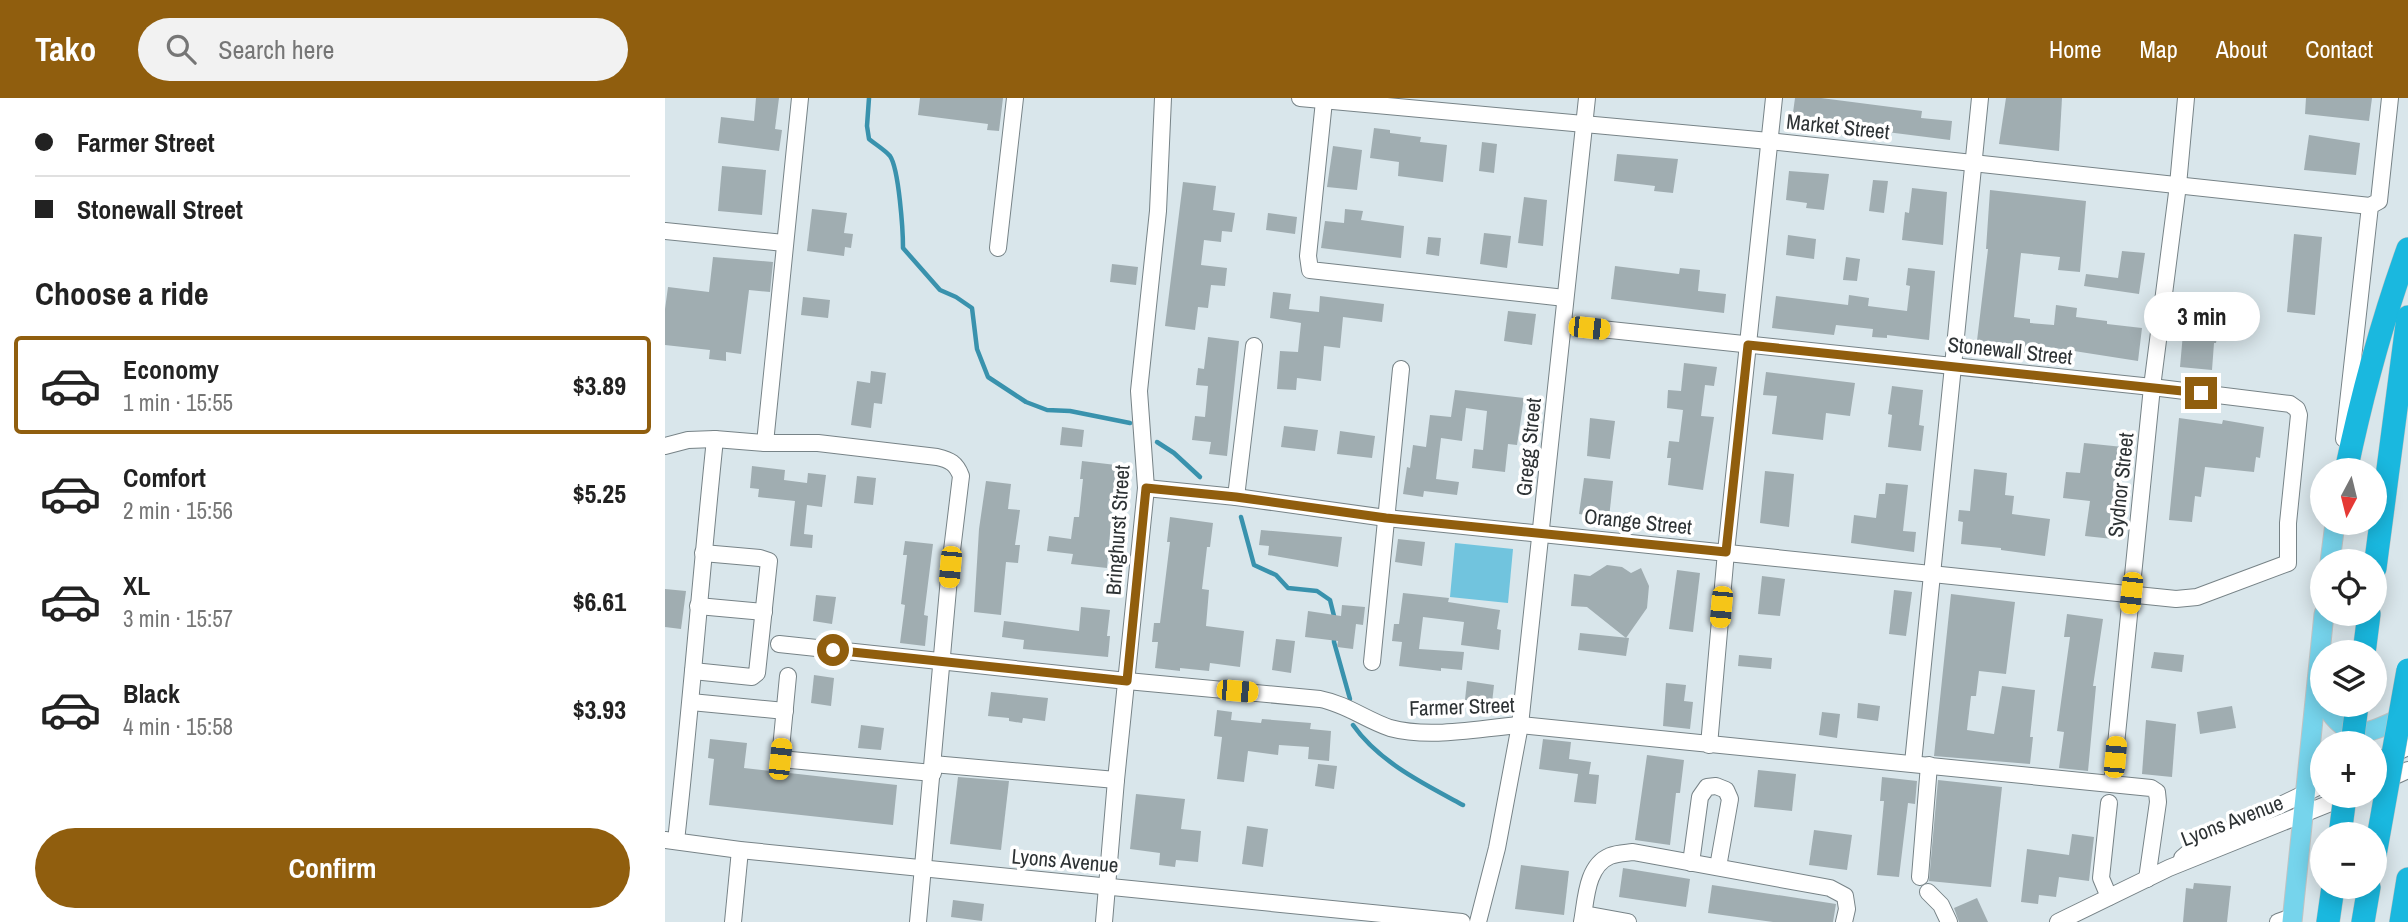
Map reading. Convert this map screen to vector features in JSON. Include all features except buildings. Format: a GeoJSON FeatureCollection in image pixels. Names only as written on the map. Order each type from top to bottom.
{"type":"FeatureCollection","features":[{"type":"Feature","properties":{"kind":"highway"},"geometry":{"type":"LineString","coordinates":[[2349,458],[2388,305],[2408,248]]}},
{"type":"Feature","properties":{"kind":"highway"},"geometry":{"type":"LineString","coordinates":[[2377,549],[2408,317]]}},
{"type":"Feature","properties":{"kind":"highway"},"geometry":{"type":"LineString","coordinates":[[2381,822],[2408,670]]}},
{"type":"Feature","properties":{"kind":"highway"},"geometry":{"type":"LineString","coordinates":[[2401,922],[2408,879]]}},
{"type":"Feature","properties":{"kind":"highway"},"geometry":{"type":"LineString","coordinates":[[2328,922],[2331,899]]}},
{"type":"Feature","properties":{"kind":"highway"},"geometry":{"type":"LineString","coordinates":[[2363,922],[2367,899]]}},
{"type":"Feature","properties":{"kind":"main road"},"geometry":{"type":"LineString","coordinates":[[2334,717],[2340,726],[2359,732],[2375,730],[2408,715]]}},
{"type":"Feature","properties":{"kind":"main road"},"geometry":{"type":"LineString","coordinates":[[2287,920],[2301,817],[2310,796]]}},
{"type":"Feature","properties":{"kind":"street"},"geometry":{"type":"LineString","coordinates":[[765,443],[800,98]]}},
{"type":"Feature","properties":{"kind":"street"},"geometry":{"type":"LineString","coordinates":[[998,248],[1015,98]]}},
{"type":"Feature","properties":{"kind":"street","name":"Bringhurst Street"},"geometry":{"type":"LineString","coordinates":[[1104,922],[1146,488],[1139,391],[1158,211],[1163,98]]}},
{"type":"Feature","properties":{"kind":"street","name":"Market Street"},"geometry":{"type":"LineString","coordinates":[[1300,98],[1769,141],[2371,206]]}},
{"type":"Feature","properties":{"kind":"street","name":"Gregg Street"},"geometry":{"type":"LineString","coordinates":[[1478,922],[1497,848],[1520,725],[1587,98]]}},
{"type":"Feature","properties":{"kind":"street"},"geometry":{"type":"LineString","coordinates":[[1709,745],[1726,552],[1774,98]]}},
{"type":"Feature","properties":{"kind":"street"},"geometry":{"type":"LineString","coordinates":[[1949,922],[1941,905],[1924,885],[1921,764],[1932,572],[1980,98]]}},
{"type":"Feature","properties":{"kind":"street","name":"Sydnor Street"},"geometry":{"type":"LineString","coordinates":[[2112,784],[2152,387],[2178,185],[2186,98]]}},
{"type":"Feature","properties":{"kind":"street"},"geometry":{"type":"LineString","coordinates":[[2342,458],[2371,206],[2379,201],[2391,98]]}},
{"type":"Feature","properties":{"kind":"street"},"geometry":{"type":"LineString","coordinates":[[1324,101],[1308,256],[1310,270],[1565,298]]}},
{"type":"Feature","properties":{"kind":"street"},"geometry":{"type":"LineString","coordinates":[[665,231],[784,243]]}},
{"type":"Feature","properties":{"kind":"street","name":"Stonewall Street"},"geometry":{"type":"LineString","coordinates":[[1563,325],[2290,404],[2297,409],[2299,415],[2288,523],[2288,564]]}},
{"type":"Feature","properties":{"kind":"street"},"geometry":{"type":"LineString","coordinates":[[1236,497],[1254,346]]}},
{"type":"Feature","properties":{"kind":"street"},"geometry":{"type":"LineString","coordinates":[[1372,662],[1401,369]]}},
{"type":"Feature","properties":{"kind":"street"},"geometry":{"type":"LineString","coordinates":[[670,841],[691,702],[715,439]]}},
{"type":"Feature","properties":{"kind":"street"},"geometry":{"type":"LineString","coordinates":[[665,446],[688,440],[715,439],[818,443],[937,457],[949,459],[957,466],[961,476],[941,661],[918,922]]}},
{"type":"Feature","properties":{"kind":"street","name":"Orange Street"},"geometry":{"type":"LineString","coordinates":[[1146,488],[1236,497],[1386,518],[2176,598],[2197,597],[2288,564]]}},
{"type":"Feature","properties":{"kind":"street"},"geometry":{"type":"LineString","coordinates":[[693,671],[752,677],[757,673],[769,561],[703,552]]}},
{"type":"Feature","properties":{"kind":"street"},"geometry":{"type":"LineString","coordinates":[[698,606],[764,612]]}},
{"type":"Feature","properties":{"kind":"street","name":"Farmer Street"},"geometry":{"type":"LineString","coordinates":[[779,644],[1320,699],[1343,705],[1389,727],[1419,733],[1520,725],[2112,784]]}},
{"type":"Feature","properties":{"kind":"street"},"geometry":{"type":"LineString","coordinates":[[788,677],[780,759],[1116,780]]}},
{"type":"Feature","properties":{"kind":"street"},"geometry":{"type":"LineString","coordinates":[[691,702],[785,711]]}},
{"type":"Feature","properties":{"kind":"street"},"geometry":{"type":"LineString","coordinates":[[2387,757],[2408,747]]}},
{"type":"Feature","properties":{"kind":"street"},"geometry":{"type":"LineString","coordinates":[[2387,780],[2408,770]]}},
{"type":"Feature","properties":{"kind":"street"},"geometry":{"type":"LineString","coordinates":[[2112,784],[2151,788],[2157,792],[2147,879]]}},
{"type":"Feature","properties":{"kind":"street"},"geometry":{"type":"LineString","coordinates":[[1691,863],[1700,797],[1707,787],[1716,786],[1726,790],[1730,799],[1718,867]]}},
{"type":"Feature","properties":{"kind":"street","name":"Lyons Avenue"},"geometry":{"type":"LineString","coordinates":[[2169,868],[2196,846],[2310,790]]}},
{"type":"Feature","properties":{"kind":"street"},"geometry":{"type":"LineString","coordinates":[[2109,803],[2101,878],[2109,898]]}},
{"type":"Feature","properties":{"kind":"street","name":"Lyons Avenue"},"geometry":{"type":"LineString","coordinates":[[2059,922],[2169,868],[2320,808]]}},
{"type":"Feature","properties":{"kind":"street","name":"Lyons Avenue"},"geometry":{"type":"LineString","coordinates":[[670,841],[1462,922]]}},
{"type":"Feature","properties":{"kind":"street"},"geometry":{"type":"LineString","coordinates":[[733,922],[740,850]]}},
{"type":"Feature","properties":{"kind":"street"},"geometry":{"type":"LineString","coordinates":[[1628,922],[1583,918],[1589,881],[1599,866],[1609,856],[1633,852],[1830,888],[1845,896],[1847,909],[1844,922]]}},
{"type":"Feature","properties":{"kind":"shaded area"},"geometry":{"type":"Polygon","coordinates":[[[1455,543],[1513,549],[1508,603],[1450,597],[1455,543]]]}},
{"type":"Feature","properties":{"kind":"waterway"},"geometry":{"type":"LineString","coordinates":[[869,98],[869,139],[890,156],[896,173],[903,248],[940,290],[972,308],[977,349],[988,377],[1026,402],[1047,410],[1070,411],[1130,423]]}},
{"type":"Feature","properties":{"kind":"waterway"},"geometry":{"type":"LineString","coordinates":[[1157,442],[1174,453],[1200,477]]}},
{"type":"Feature","properties":{"kind":"waterway"},"geometry":{"type":"LineString","coordinates":[[1241,517],[1254,565],[1276,575],[1288,588],[1317,591],[1330,600],[1335,620]]}},
{"type":"Feature","properties":{"kind":"waterway"},"geometry":{"type":"LineString","coordinates":[[1334,635],[1350,699]]}},
{"type":"Feature","properties":{"kind":"waterway"},"geometry":{"type":"LineString","coordinates":[[1353,725],[1389,761],[1463,805]]}},
{"type":"Feature","properties":{"kind":"route"},"geometry":{"type":"LineString","coordinates":[[833,650],[1127,681],[1146,488],[1236,497],[1386,518],[1726,552],[1748,345],[2201,393]]}}]}
